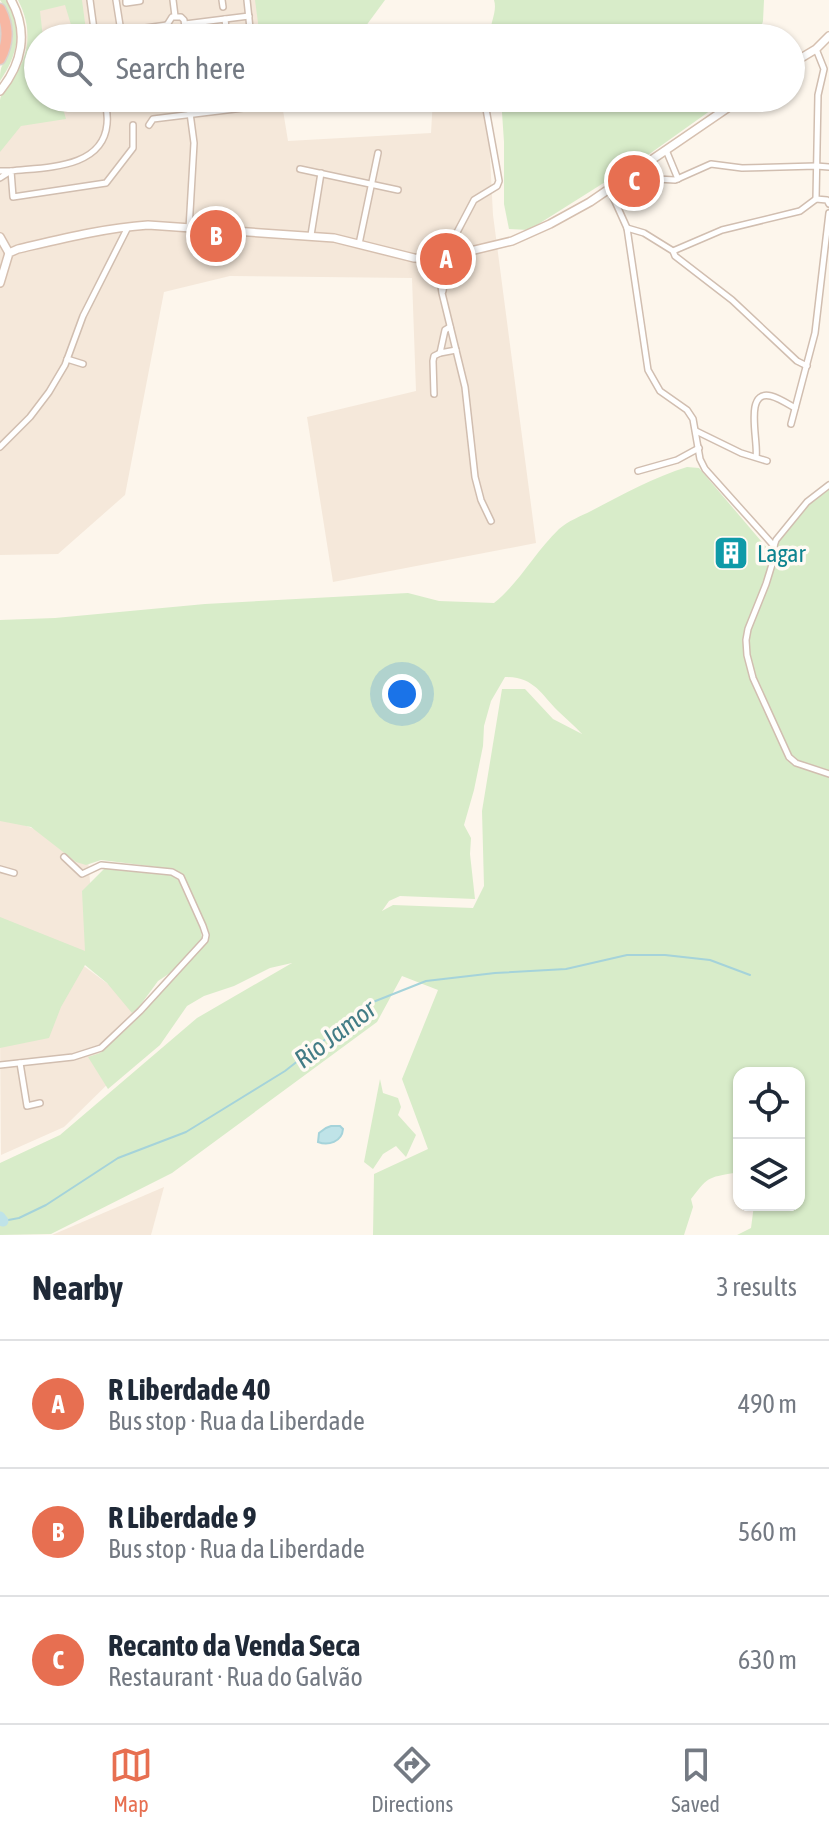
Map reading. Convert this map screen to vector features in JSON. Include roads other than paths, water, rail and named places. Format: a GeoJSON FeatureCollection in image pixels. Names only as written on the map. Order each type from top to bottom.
{"type":"FeatureCollection","features":[{"type":"Feature","properties":{"kind":"highway"},"geometry":{"type":"LineString","coordinates":[[0,9],[6,22],[7,37],[0,59]]}},
{"type":"Feature","properties":{"kind":"highway"},"geometry":{"type":"LineString","coordinates":[[0,28],[0,39]]}},
{"type":"Feature","properties":{"kind":"street"},"geometry":{"type":"LineString","coordinates":[[0,91],[14,72],[21,45],[21,26],[11,0]]}},
{"type":"Feature","properties":{"kind":"street"},"geometry":{"type":"LineString","coordinates":[[90,0],[93,24]]}},
{"type":"Feature","properties":{"kind":"street"},"geometry":{"type":"LineString","coordinates":[[116,0],[119,24]]}},
{"type":"Feature","properties":{"kind":"street"},"geometry":{"type":"LineString","coordinates":[[126,0],[126,3],[140,1]]}},
{"type":"Feature","properties":{"kind":"street"},"geometry":{"type":"LineString","coordinates":[[173,0],[175,16]]}},
{"type":"Feature","properties":{"kind":"street"},"geometry":{"type":"LineString","coordinates":[[247,0],[250,24]]}},
{"type":"Feature","properties":{"kind":"street"},"geometry":{"type":"LineString","coordinates":[[168,24],[175,16],[181,17],[185,24],[249,16]]}},
{"type":"Feature","properties":{"kind":"street"},"geometry":{"type":"LineString","coordinates":[[225,19],[226,24]]}},
{"type":"Feature","properties":{"kind":"street"},"geometry":{"type":"LineString","coordinates":[[805,56],[827,42]]}},
{"type":"Feature","properties":{"kind":"street"},"geometry":{"type":"LineString","coordinates":[[816,49],[824,69],[818,95],[816,199]]}},
{"type":"Feature","properties":{"kind":"street"},"geometry":{"type":"LineString","coordinates":[[0,171],[75,162],[85,158],[101,142],[107,112]]}},
{"type":"Feature","properties":{"kind":"street"},"geometry":{"type":"LineString","coordinates":[[149,125],[153,119],[200,112]]}},
{"type":"Feature","properties":{"kind":"street"},"geometry":{"type":"LineString","coordinates":[[487,112],[499,181],[497,186],[474,200],[441,258],[445,276],[443,296],[468,402],[475,477],[491,521]]}},
{"type":"Feature","properties":{"kind":"street"},"geometry":{"type":"LineString","coordinates":[[9,253],[105,229],[148,225],[311,235],[414,258],[441,258],[512,241],[563,217],[722,112]]}},
{"type":"Feature","properties":{"kind":"street"},"geometry":{"type":"LineString","coordinates":[[189,229],[194,143],[190,113]]}},
{"type":"Feature","properties":{"kind":"street"},"geometry":{"type":"LineString","coordinates":[[11,171],[13,197],[106,183],[133,148],[133,125]]}},
{"type":"Feature","properties":{"kind":"street"},"geometry":{"type":"LineString","coordinates":[[666,150],[678,179]]}},
{"type":"Feature","properties":{"kind":"street"},"geometry":{"type":"LineString","coordinates":[[359,244],[378,153]]}},
{"type":"Feature","properties":{"kind":"street"},"geometry":{"type":"LineString","coordinates":[[632,174],[639,178],[678,179],[711,164],[742,168],[829,167]]}},
{"type":"Feature","properties":{"kind":"street"},"geometry":{"type":"LineString","coordinates":[[300,169],[398,190]]}},
{"type":"Feature","properties":{"kind":"street"},"geometry":{"type":"LineString","coordinates":[[0,178],[11,171]]}},
{"type":"Feature","properties":{"kind":"street"},"geometry":{"type":"LineString","coordinates":[[311,235],[321,173]]}},
{"type":"Feature","properties":{"kind":"street"},"geometry":{"type":"LineString","coordinates":[[609,188],[627,228],[648,370],[660,391],[687,410],[693,419],[705,469],[774,546]]}},
{"type":"Feature","properties":{"kind":"street"},"geometry":{"type":"LineString","coordinates":[[673,251],[722,230],[800,211],[816,199],[827,200],[829,204]]}},
{"type":"Feature","properties":{"kind":"street"},"geometry":{"type":"LineString","coordinates":[[791,424],[815,333],[829,213]]}},
{"type":"Feature","properties":{"kind":"street"},"geometry":{"type":"LineString","coordinates":[[0,447],[30,417],[49,392],[67,359],[83,316],[129,227]]}},
{"type":"Feature","properties":{"kind":"street"},"geometry":{"type":"LineString","coordinates":[[627,228],[644,233],[673,251],[675,256],[732,300],[797,361],[807,366]]}},
{"type":"Feature","properties":{"kind":"street"},"geometry":{"type":"LineString","coordinates":[[0,237],[9,253],[0,283]]}},
{"type":"Feature","properties":{"kind":"street"},"geometry":{"type":"LineString","coordinates":[[440,353],[445,330],[450,327]]}},
{"type":"Feature","properties":{"kind":"street"},"geometry":{"type":"LineString","coordinates":[[434,394],[434,356],[456,350]]}},
{"type":"Feature","properties":{"kind":"street"},"geometry":{"type":"LineString","coordinates":[[67,359],[83,364]]}},
{"type":"Feature","properties":{"kind":"street"},"geometry":{"type":"LineString","coordinates":[[756,457],[754,407],[757,400],[771,396],[795,408]]}},
{"type":"Feature","properties":{"kind":"street"},"geometry":{"type":"LineString","coordinates":[[696,431],[741,453],[767,461]]}},
{"type":"Feature","properties":{"kind":"street"},"geometry":{"type":"LineString","coordinates":[[638,471],[677,460],[699,448]]}},
{"type":"Feature","properties":{"kind":"street"},"geometry":{"type":"LineString","coordinates":[[829,485],[807,502],[783,529],[774,546],[774,558],[746,640],[753,678],[789,757],[796,763],[829,774]]}},
{"type":"Feature","properties":{"kind":"street"},"geometry":{"type":"LineString","coordinates":[[0,1065],[73,1057],[101,1048],[140,1011],[205,940],[203,926],[181,877],[172,872],[101,865],[82,874],[64,857]]}},
{"type":"Feature","properties":{"kind":"street"},"geometry":{"type":"LineString","coordinates":[[0,869],[14,873]]}},
{"type":"Feature","properties":{"kind":"street"},"geometry":{"type":"LineString","coordinates":[[20,1063],[26,1103]]}},
{"type":"Feature","properties":{"kind":"street"},"geometry":{"type":"LineString","coordinates":[[19,1104],[40,1103]]}},
{"type":"Feature","properties":{"kind":"water"},"geometry":{"type":"Polygon","coordinates":[[[331,1126],[343,1129],[340,1137],[330,1143],[318,1142],[319,1133],[331,1126]]]}},
{"type":"Feature","properties":{"kind":"waterway","name":"Rio Jamor"},"geometry":{"type":"LineString","coordinates":[[3,1221],[19,1218],[46,1205],[118,1158],[186,1132],[285,1071],[373,1002],[426,981],[566,969],[627,955],[710,960],[750,975]]}},
{"type":"Feature","properties":{"kind":"waterway","name":"Rio Jamor"},"geometry":{"type":"LineString","coordinates":[[0,1217],[3,1221]]}},
{"type":"Feature","properties":{"kind":"place","name":"Recanto da Venda Seca"},"geometry":{"type":"Point","coordinates":[634,181]}},
{"type":"Feature","properties":{"kind":"place","name":"R Liberdade 9"},"geometry":{"type":"Point","coordinates":[216,236]}},
{"type":"Feature","properties":{"kind":"place","name":"R Liberdade 40"},"geometry":{"type":"Point","coordinates":[446,259]}},
{"type":"Feature","properties":{"kind":"place","name":"Lagar"},"geometry":{"type":"Point","coordinates":[731,553]}}]}
